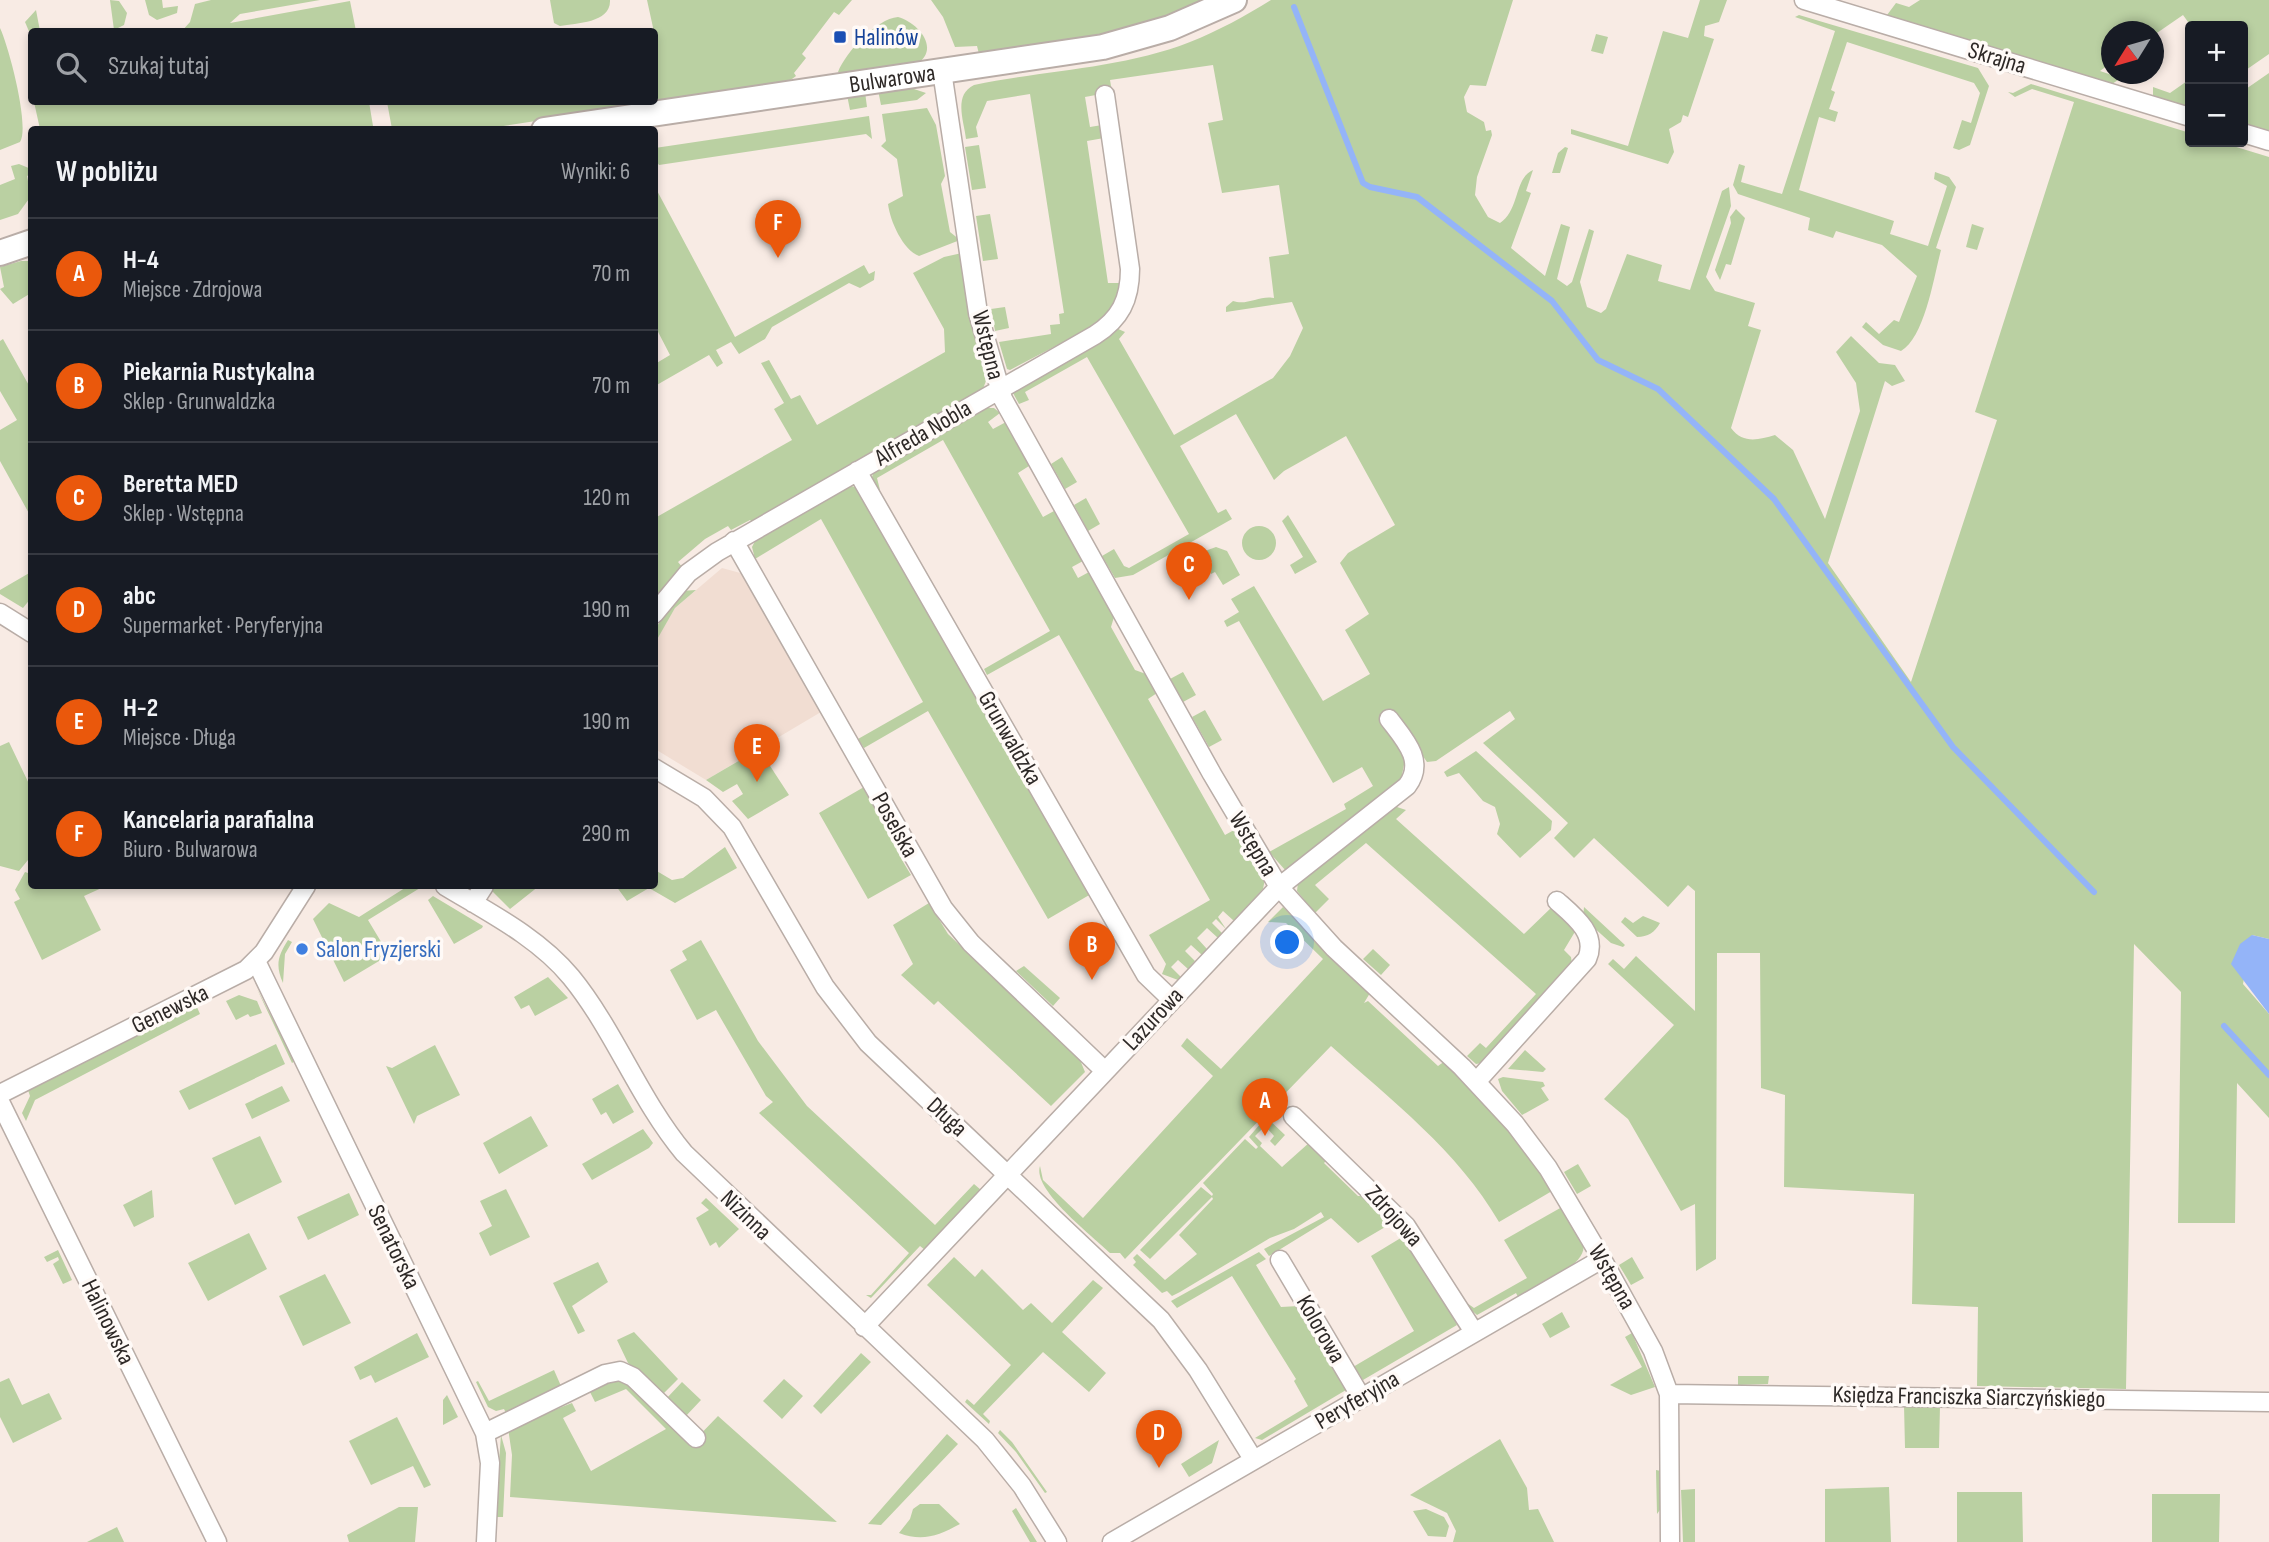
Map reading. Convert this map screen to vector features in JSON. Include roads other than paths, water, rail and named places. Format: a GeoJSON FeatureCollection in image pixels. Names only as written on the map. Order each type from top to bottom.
{"type":"FeatureCollection","features":[{"type":"Feature","properties":{"kind":"street","name":"Bulwarowa"},"geometry":{"type":"LineString","coordinates":[[571,126],[1103,47],[1145,37],[1234,0]]}},
{"type":"Feature","properties":{"kind":"street","name":"Skrajna"},"geometry":{"type":"LineString","coordinates":[[1804,0],[2185,115]]}},
{"type":"Feature","properties":{"kind":"street","name":"Wstępna"},"geometry":{"type":"LineString","coordinates":[[942,71],[978,313],[999,390],[1212,774],[1279,887],[1334,948],[1477,1081],[1515,1124],[1548,1168],[1602,1259],[1653,1350],[1669,1394],[1670,1542]]}},
{"type":"Feature","properties":{"kind":"street","name":"Alfreda Nobla"},"geometry":{"type":"LineString","coordinates":[[658,609],[688,573],[734,541],[1107,327],[1122,311],[1130,282],[1129,254],[1105,96]]}},
{"type":"Feature","properties":{"kind":"street"},"geometry":{"type":"LineString","coordinates":[[2248,135],[2269,141]]}},
{"type":"Feature","properties":{"kind":"street"},"geometry":{"type":"LineString","coordinates":[[0,253],[28,243]]}},
{"type":"Feature","properties":{"kind":"street","name":"Grunwaldzka"},"geometry":{"type":"LineString","coordinates":[[857,471],[1140,965],[1171,999]]}},
{"type":"Feature","properties":{"kind":"street","name":"Poselska"},"geometry":{"type":"LineString","coordinates":[[734,541],[943,908],[971,943],[1105,1071]]}},
{"type":"Feature","properties":{"kind":"street"},"geometry":{"type":"LineString","coordinates":[[0,613],[28,630]]}},
{"type":"Feature","properties":{"kind":"street","name":"Lazurowa"},"geometry":{"type":"LineString","coordinates":[[864,1327],[1279,887],[1412,780],[1414,757],[1389,719]]}},
{"type":"Feature","properties":{"kind":"street","name":"Długa"},"geometry":{"type":"LineString","coordinates":[[658,770],[704,798],[723,815],[743,843],[825,988],[851,1025],[1161,1320],[1188,1354],[1253,1459]]}},
{"type":"Feature","properties":{"kind":"street","name":"Genewska"},"geometry":{"type":"LineString","coordinates":[[0,1094],[234,977],[256,961],[304,889]]}},
{"type":"Feature","properties":{"kind":"street","name":"Nizinna"},"geometry":{"type":"LineString","coordinates":[[450,889],[535,944],[569,974],[678,1146],[998,1455],[1022,1486],[1057,1542]]}},
{"type":"Feature","properties":{"kind":"street"},"geometry":{"type":"LineString","coordinates":[[473,903],[482,889]]}},
{"type":"Feature","properties":{"kind":"street"},"geometry":{"type":"LineString","coordinates":[[1477,1081],[1590,953],[1587,933],[1558,901]]}},
{"type":"Feature","properties":{"kind":"street","name":"Senatorska"},"geometry":{"type":"LineString","coordinates":[[256,961],[485,1433],[490,1463],[486,1542]]}},
{"type":"Feature","properties":{"kind":"street","name":"Halinowska"},"geometry":{"type":"LineString","coordinates":[[0,1102],[217,1542]]}},
{"type":"Feature","properties":{"kind":"street","name":"Zdrojowa"},"geometry":{"type":"LineString","coordinates":[[1293,1116],[1406,1226],[1474,1332]]}},
{"type":"Feature","properties":{"kind":"street","name":"Peryferyjna"},"geometry":{"type":"LineString","coordinates":[[1112,1542],[1602,1259]]}},
{"type":"Feature","properties":{"kind":"street","name":"Kolorowa"},"geometry":{"type":"LineString","coordinates":[[1280,1260],[1361,1397]]}},
{"type":"Feature","properties":{"kind":"street"},"geometry":{"type":"LineString","coordinates":[[485,1433],[605,1374],[620,1371],[632,1377],[696,1438]]}},
{"type":"Feature","properties":{"kind":"street","name":"Księdza Franciszka Siarczyńskiego"},"geometry":{"type":"LineString","coordinates":[[1669,1394],[2269,1402]]}},
{"type":"Feature","properties":{"kind":"water"},"geometry":{"type":"Polygon","coordinates":[[[2252,935],[2269,939],[2269,1014],[2231,964],[2240,944],[2252,935]]]}},
{"type":"Feature","properties":{"kind":"waterway"},"geometry":{"type":"LineString","coordinates":[[1294,7],[1363,183],[1370,187],[1417,197],[1552,301],[1598,360],[1658,389],[1774,499],[1953,747],[2094,892]]}},
{"type":"Feature","properties":{"kind":"waterway"},"geometry":{"type":"LineString","coordinates":[[2224,1026],[2269,1075]]}},
{"type":"Feature","properties":{"kind":"place","name":"Halinów"},"geometry":{"type":"Point","coordinates":[840,37]}},
{"type":"Feature","properties":{"kind":"place","name":"Kancelaria parafialna"},"geometry":{"type":"Point","coordinates":[778,258]}},
{"type":"Feature","properties":{"kind":"place","name":"Beretta MED"},"geometry":{"type":"Point","coordinates":[1189,600]}},
{"type":"Feature","properties":{"kind":"place","name":"H-2"},"geometry":{"type":"Point","coordinates":[757,782]}},
{"type":"Feature","properties":{"kind":"place","name":"Salon Fryzjerski"},"geometry":{"type":"Point","coordinates":[302,949]}},
{"type":"Feature","properties":{"kind":"place","name":"Piekarnia Rustykalna"},"geometry":{"type":"Point","coordinates":[1092,980]}},
{"type":"Feature","properties":{"kind":"place","name":"H-4"},"geometry":{"type":"Point","coordinates":[1265,1136]}},
{"type":"Feature","properties":{"kind":"place","name":"abc"},"geometry":{"type":"Point","coordinates":[1159,1468]}}]}
